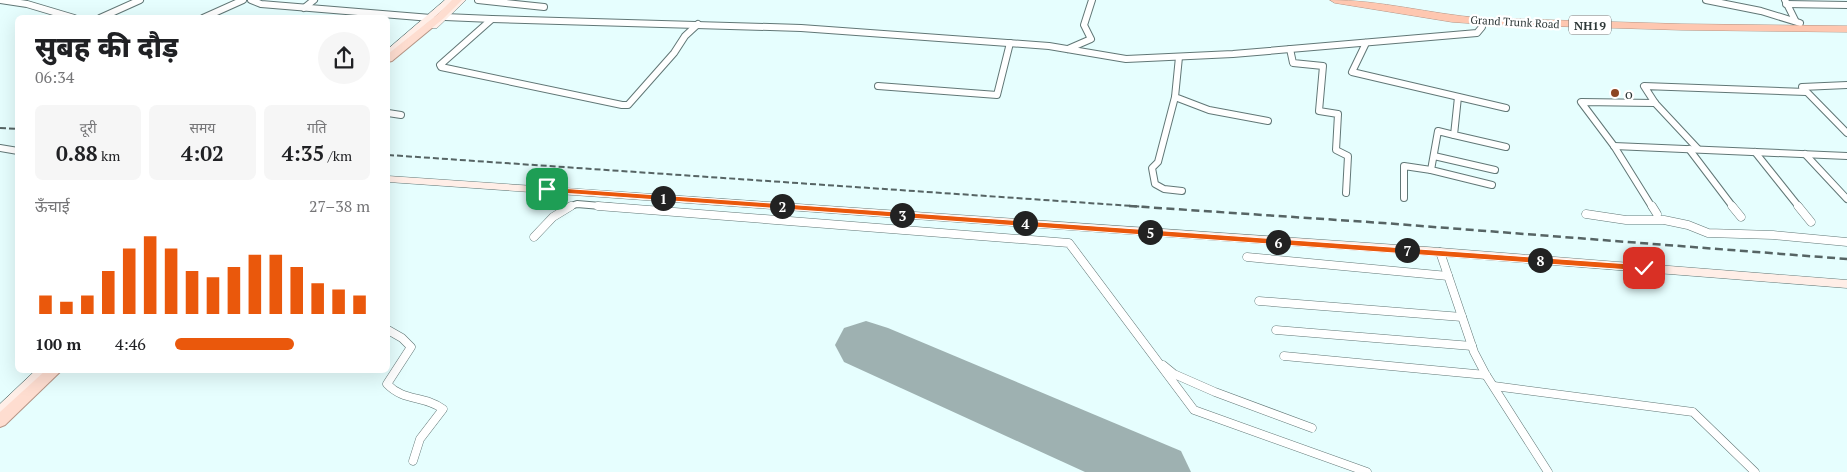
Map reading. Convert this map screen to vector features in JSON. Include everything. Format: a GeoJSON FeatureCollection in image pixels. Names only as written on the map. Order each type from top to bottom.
{"type":"FeatureCollection","features":[{"type":"Feature","properties":{"kind":"highway","name":"Grand Trunk Road"},"geometry":{"type":"LineString","coordinates":[[1335,0],[1481,21],[1682,27],[1847,29]]}},
{"type":"Feature","properties":{"kind":"highway","name":"Grand Trunk Road"},"geometry":{"type":"LineString","coordinates":[[1360,0],[1460,15],[1503,18],[1797,22],[1847,25]]}},
{"type":"Feature","properties":{"kind":"main road"},"geometry":{"type":"LineString","coordinates":[[390,51],[450,0]]}},
{"type":"Feature","properties":{"kind":"main road"},"geometry":{"type":"LineString","coordinates":[[390,57],[456,0]]}},
{"type":"Feature","properties":{"kind":"main road"},"geometry":{"type":"LineString","coordinates":[[390,61],[445,17],[462,0]]}},
{"type":"Feature","properties":{"kind":"main road"},"geometry":{"type":"LineString","coordinates":[[390,179],[1440,252],[1847,284]]}},
{"type":"Feature","properties":{"kind":"main road"},"geometry":{"type":"LineString","coordinates":[[0,412],[41,373]]}},
{"type":"Feature","properties":{"kind":"main road"},"geometry":{"type":"LineString","coordinates":[[0,420],[52,373]]}},
{"type":"Feature","properties":{"kind":"main road"},"geometry":{"type":"LineString","coordinates":[[0,428],[58,373]]}},
{"type":"Feature","properties":{"kind":"street"},"geometry":{"type":"LineString","coordinates":[[0,0],[27,4],[64,15]]}},
{"type":"Feature","properties":{"kind":"street"},"geometry":{"type":"LineString","coordinates":[[107,15],[140,0]]}},
{"type":"Feature","properties":{"kind":"street"},"geometry":{"type":"LineString","coordinates":[[209,15],[243,0]]}},
{"type":"Feature","properties":{"kind":"street"},"geometry":{"type":"LineString","coordinates":[[251,0],[261,4],[431,18]]}},
{"type":"Feature","properties":{"kind":"street"},"geometry":{"type":"LineString","coordinates":[[304,8],[314,0]]}},
{"type":"Feature","properties":{"kind":"street"},"geometry":{"type":"LineString","coordinates":[[478,0],[544,7]]}},
{"type":"Feature","properties":{"kind":"street"},"geometry":{"type":"LineString","coordinates":[[1066,49],[1092,39],[1084,25],[1092,0]]}},
{"type":"Feature","properties":{"kind":"street"},"geometry":{"type":"LineString","coordinates":[[1706,0],[1723,2],[1797,22]]}},
{"type":"Feature","properties":{"kind":"street"},"geometry":{"type":"LineString","coordinates":[[1797,22],[1786,2],[1828,2],[1847,5]]}},
{"type":"Feature","properties":{"kind":"street"},"geometry":{"type":"LineString","coordinates":[[445,17],[801,28],[1066,49],[1126,59],[1290,49],[1477,33],[1482,27],[1481,21]]}},
{"type":"Feature","properties":{"kind":"street"},"geometry":{"type":"LineString","coordinates":[[492,19],[451,53],[440,65],[441,67],[622,105],[628,105],[674,53],[685,36],[698,24]]}},
{"type":"Feature","properties":{"kind":"street"},"geometry":{"type":"LineString","coordinates":[[1366,43],[1352,72],[1506,108]]}},
{"type":"Feature","properties":{"kind":"street"},"geometry":{"type":"LineString","coordinates":[[878,86],[997,95],[1010,44]]}},
{"type":"Feature","properties":{"kind":"street"},"geometry":{"type":"LineString","coordinates":[[1290,49],[1293,63],[1323,66],[1319,111],[1338,114],[1336,150],[1348,156],[1346,193]]}},
{"type":"Feature","properties":{"kind":"street"},"geometry":{"type":"LineString","coordinates":[[1178,57],[1174,97],[1158,162],[1152,168],[1155,184],[1164,189],[1182,192]]}},
{"type":"Feature","properties":{"kind":"street"},"geometry":{"type":"LineString","coordinates":[[1847,85],[1802,87],[1847,134]]}},
{"type":"Feature","properties":{"kind":"street"},"geometry":{"type":"LineString","coordinates":[[1698,149],[1654,103],[1644,86],[1806,92]]}},
{"type":"Feature","properties":{"kind":"street"},"geometry":{"type":"LineString","coordinates":[[1174,97],[1209,110],[1268,121]]}},
{"type":"Feature","properties":{"kind":"street"},"geometry":{"type":"LineString","coordinates":[[1454,135],[1458,97]]}},
{"type":"Feature","properties":{"kind":"street"},"geometry":{"type":"LineString","coordinates":[[1654,103],[1582,102],[1614,146],[1657,214]]}},
{"type":"Feature","properties":{"kind":"street"},"geometry":{"type":"LineString","coordinates":[[390,112],[401,115]]}},
{"type":"Feature","properties":{"kind":"street"},"geometry":{"type":"LineString","coordinates":[[1431,170],[1438,131],[1506,147]]}},
{"type":"Feature","properties":{"kind":"street"},"geometry":{"type":"LineString","coordinates":[[1614,146],[1847,156]]}},
{"type":"Feature","properties":{"kind":"street"},"geometry":{"type":"LineString","coordinates":[[0,148],[15,150]]}},
{"type":"Feature","properties":{"kind":"street"},"geometry":{"type":"LineString","coordinates":[[1689,149],[1741,217]]}},
{"type":"Feature","properties":{"kind":"street"},"geometry":{"type":"LineString","coordinates":[[1755,152],[1811,222]]}},
{"type":"Feature","properties":{"kind":"street"},"geometry":{"type":"LineString","coordinates":[[1805,154],[1847,199]]}},
{"type":"Feature","properties":{"kind":"street"},"geometry":{"type":"LineString","coordinates":[[1434,156],[1495,170]]}},
{"type":"Feature","properties":{"kind":"street"},"geometry":{"type":"LineString","coordinates":[[1404,198],[1404,166],[1414,166],[1492,185]]}},
{"type":"Feature","properties":{"kind":"street"},"geometry":{"type":"LineString","coordinates":[[534,237],[557,212],[566,206],[577,204],[1069,243],[1194,410],[1367,472]]}},
{"type":"Feature","properties":{"kind":"street"},"geometry":{"type":"LineString","coordinates":[[1586,214],[1626,220],[1664,220],[1688,225],[1708,233],[1773,235],[1847,242]]}},
{"type":"Feature","properties":{"kind":"street"},"geometry":{"type":"LineString","coordinates":[[1440,252],[1472,346],[1486,375],[1548,472]]}},
{"type":"Feature","properties":{"kind":"street"},"geometry":{"type":"LineString","coordinates":[[1247,257],[1448,276]]}},
{"type":"Feature","properties":{"kind":"street"},"geometry":{"type":"LineString","coordinates":[[1259,301],[1462,317]]}},
{"type":"Feature","properties":{"kind":"street"},"geometry":{"type":"LineString","coordinates":[[1276,330],[1472,346]]}},
{"type":"Feature","properties":{"kind":"street"},"geometry":{"type":"LineString","coordinates":[[390,331],[402,338],[411,347],[403,362],[391,375],[388,384],[396,393],[423,399],[437,404],[443,409],[420,439],[413,461]]}},
{"type":"Feature","properties":{"kind":"street"},"geometry":{"type":"LineString","coordinates":[[1284,356],[1486,375]]}},
{"type":"Feature","properties":{"kind":"street"},"geometry":{"type":"LineString","coordinates":[[1155,360],[1174,374],[1215,392],[1312,428]]}},
{"type":"Feature","properties":{"kind":"street"},"geometry":{"type":"LineString","coordinates":[[1494,386],[1694,412],[1755,472]]}},
{"type":"Feature","properties":{"kind":"runway"},"geometry":{"type":"LineString","coordinates":[[866,345],[1156,472]]}},
{"type":"Feature","properties":{"kind":"railway"},"geometry":{"type":"LineString","coordinates":[[0,128],[15,129]]}},
{"type":"Feature","properties":{"kind":"railway"},"geometry":{"type":"LineString","coordinates":[[390,155],[1147,207]]}},
{"type":"Feature","properties":{"kind":"railway"},"geometry":{"type":"LineString","coordinates":[[1129,206],[1383,223],[1847,259]]}},
{"type":"Feature","properties":{"kind":"place","name":"o"},"geometry":{"type":"Point","coordinates":[1615,93]}},
{"type":"Feature","properties":{"kind":"route"},"geometry":{"type":"LineString","coordinates":[[547,189],[1644,268]]}}]}
